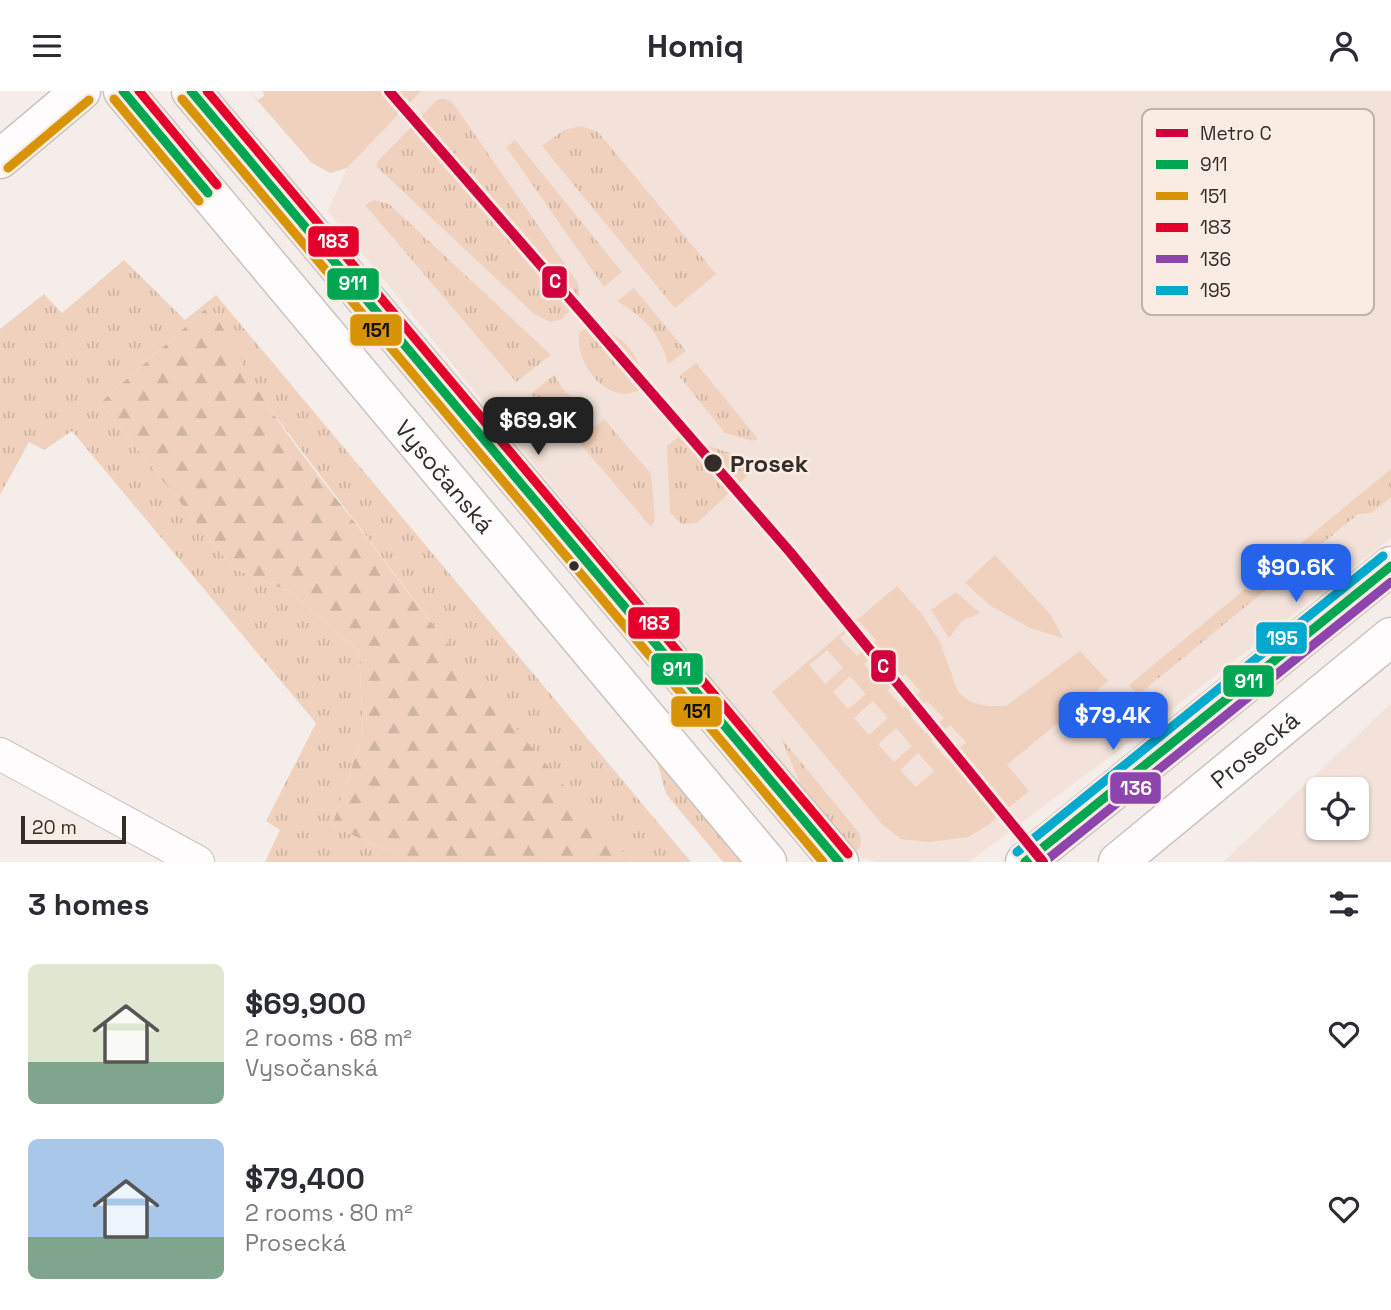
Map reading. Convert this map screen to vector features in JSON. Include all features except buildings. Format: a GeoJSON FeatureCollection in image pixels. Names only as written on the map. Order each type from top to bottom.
{"type":"FeatureCollection","features":[{"type":"Feature","properties":{"kind":"main road"},"geometry":{"type":"LineString","coordinates":[[0,159],[81,91]]}},
{"type":"Feature","properties":{"kind":"main road","name":"Vysočanská"},"geometry":{"type":"LineString","coordinates":[[123,91],[767,862]]}},
{"type":"Feature","properties":{"kind":"main road"},"geometry":{"type":"LineString","coordinates":[[191,91],[839,862]]}},
{"type":"Feature","properties":{"kind":"main road"},"geometry":{"type":"LineString","coordinates":[[1025,862],[1391,566]]}},
{"type":"Feature","properties":{"kind":"main road","name":"Prosecká"},"geometry":{"type":"LineString","coordinates":[[1118,862],[1391,638]]}},
{"type":"Feature","properties":{"kind":"street"},"geometry":{"type":"LineString","coordinates":[[0,754],[198,862]]}},
{"type":"Feature","properties":{"kind":"shaded area"},"geometry":{"type":"Polygon","coordinates":[[[421,91],[1391,91],[1391,538],[1148,728],[969,862],[878,862],[851,855],[328,211],[347,168],[421,91]]]}},
{"type":"Feature","properties":{"kind":"shaded area"},"geometry":{"type":"Polygon","coordinates":[[[1391,704],[1391,862],[1223,862],[1306,784],[1306,840],[1369,840],[1369,777],[1313,777],[1391,704]]]}},
{"type":"Feature","properties":{"kind":"green space"},"geometry":{"type":"Polygon","coordinates":[[[249,91],[258,100],[264,96],[263,91],[421,91],[347,168],[330,173],[312,163],[249,91]]]}},
{"type":"Feature","properties":{"kind":"green space"},"geometry":{"type":"Polygon","coordinates":[[[443,98],[452,102],[576,280],[579,301],[562,319],[550,322],[533,313],[377,167],[377,162],[437,100],[443,98]]]}},
{"type":"Feature","properties":{"kind":"green space"},"geometry":{"type":"Polygon","coordinates":[[[581,126],[598,132],[716,274],[675,308],[542,146],[564,130],[581,126]]]}},
{"type":"Feature","properties":{"kind":"green space"},"geometry":{"type":"Polygon","coordinates":[[[515,140],[622,272],[604,287],[506,147],[515,140]]]}},
{"type":"Feature","properties":{"kind":"green space"},"geometry":{"type":"Polygon","coordinates":[[[374,200],[389,204],[551,355],[516,382],[365,205],[374,200]]]}},
{"type":"Feature","properties":{"kind":"green space"},"geometry":{"type":"Polygon","coordinates":[[[124,260],[185,320],[216,295],[691,862],[632,862],[572,797],[475,680],[270,409],[210,305],[100,403],[233,568],[290,592],[359,651],[363,734],[332,826],[414,862],[265,862],[280,830],[266,821],[316,723],[72,431],[44,450],[29,442],[0,495],[0,329],[44,294],[62,313],[124,260]]]}},
{"type":"Feature","properties":{"kind":"green space"},"geometry":{"type":"Polygon","coordinates":[[[634,288],[686,351],[668,364],[665,353],[650,327],[617,301],[634,288]]]}},
{"type":"Feature","properties":{"kind":"green space"},"geometry":{"type":"Polygon","coordinates":[[[210,305],[260,394],[306,459],[435,628],[564,785],[632,862],[414,862],[332,826],[363,734],[359,651],[290,592],[233,568],[100,403],[210,305]]]}},
{"type":"Feature","properties":{"kind":"green space"},"geometry":{"type":"Polygon","coordinates":[[[592,325],[613,334],[630,348],[639,367],[638,390],[627,394],[615,392],[604,387],[587,368],[581,356],[580,332],[592,325]]]}},
{"type":"Feature","properties":{"kind":"green space"},"geometry":{"type":"Polygon","coordinates":[[[696,363],[758,439],[752,441],[725,433],[679,376],[696,363]]]}},
{"type":"Feature","properties":{"kind":"green space"},"geometry":{"type":"Polygon","coordinates":[[[554,375],[562,388],[586,412],[562,431],[531,394],[554,375]]]}},
{"type":"Feature","properties":{"kind":"green space"},"geometry":{"type":"Polygon","coordinates":[[[604,419],[651,474],[655,520],[651,527],[578,441],[604,419]]]}},
{"type":"Feature","properties":{"kind":"green space"},"geometry":{"type":"Polygon","coordinates":[[[679,436],[742,457],[748,465],[746,476],[740,483],[697,523],[682,524],[670,513],[667,446],[679,436]]]}},
{"type":"Feature","properties":{"kind":"green space"},"geometry":{"type":"Polygon","coordinates":[[[1391,469],[1391,497],[1371,513],[1358,514],[1138,695],[1129,685],[1391,469]]]}},
{"type":"Feature","properties":{"kind":"green space"},"geometry":{"type":"Polygon","coordinates":[[[995,555],[1050,614],[1063,638],[1030,628],[991,606],[965,583],[995,555]]]}},
{"type":"Feature","properties":{"kind":"green space"},"geometry":{"type":"Polygon","coordinates":[[[897,586],[921,613],[940,642],[958,692],[971,702],[987,706],[1006,706],[1080,651],[1108,681],[1007,765],[1029,791],[988,825],[968,837],[929,842],[901,839],[882,824],[772,692],[897,586]],[[859,621],[840,638],[857,656],[876,640],[859,621]],[[882,648],[864,664],[879,682],[898,665],[882,648]],[[827,650],[809,665],[825,684],[843,668],[827,650]],[[905,674],[887,690],[903,708],[921,692],[905,674]],[[850,676],[833,692],[848,709],[866,694],[850,676]],[[873,701],[854,718],[869,735],[888,718],[873,701]],[[927,701],[910,716],[926,734],[944,718],[927,701]],[[950,725],[931,741],[947,759],[966,742],[950,725]],[[896,728],[878,744],[894,762],[912,746],[896,728]],[[918,753],[900,770],[916,787],[934,771],[918,753]]]}},
{"type":"Feature","properties":{"kind":"green space"},"geometry":{"type":"Polygon","coordinates":[[[956,592],[980,613],[962,621],[949,638],[931,610],[956,592]]]}},
{"type":"Feature","properties":{"kind":"green space"},"geometry":{"type":"Polygon","coordinates":[[[781,738],[860,834],[861,845],[856,852],[800,783],[781,738]]]}},
{"type":"Feature","properties":{"kind":"green space"},"geometry":{"type":"Polygon","coordinates":[[[657,761],[742,862],[723,862],[666,794],[657,761]]]}},
{"type":"Feature","properties":{"kind":"metro line","name":"C"},"geometry":{"type":"LineString","coordinates":[[389,91],[790,552],[1043,862]]}},
{"type":"Feature","properties":{"kind":"transit line","name":"911"},"geometry":{"type":"LineString","coordinates":[[123,91],[208,193]]}},
{"type":"Feature","properties":{"kind":"transit line","name":"183"},"geometry":{"type":"LineString","coordinates":[[139,91],[217,185]]}},
{"type":"Feature","properties":{"kind":"transit line","name":"911"},"geometry":{"type":"LineString","coordinates":[[191,91],[839,862]]}},
{"type":"Feature","properties":{"kind":"transit line","name":"183"},"geometry":{"type":"LineString","coordinates":[[207,91],[848,854]]}},
{"type":"Feature","properties":{"kind":"transit line","name":"151"},"geometry":{"type":"LineString","coordinates":[[114,99],[199,201]]}},
{"type":"Feature","properties":{"kind":"transit line","name":"151"},"geometry":{"type":"LineString","coordinates":[[182,99],[823,862]]}},
{"type":"Feature","properties":{"kind":"transit line","name":"151"},"geometry":{"type":"LineString","coordinates":[[8,168],[89,100]]}},
{"type":"Feature","properties":{"kind":"transit line","name":"195"},"geometry":{"type":"LineString","coordinates":[[1017,852],[1383,556]]}},
{"type":"Feature","properties":{"kind":"transit line","name":"911"},"geometry":{"type":"LineString","coordinates":[[1025,862],[1391,566]]}},
{"type":"Feature","properties":{"kind":"transit line","name":"136"},"geometry":{"type":"LineString","coordinates":[[1044,862],[1391,582]]}},
{"type":"Feature","properties":{"kind":"place","name":"Prosek"},"geometry":{"type":"Point","coordinates":[713,463]}}]}
